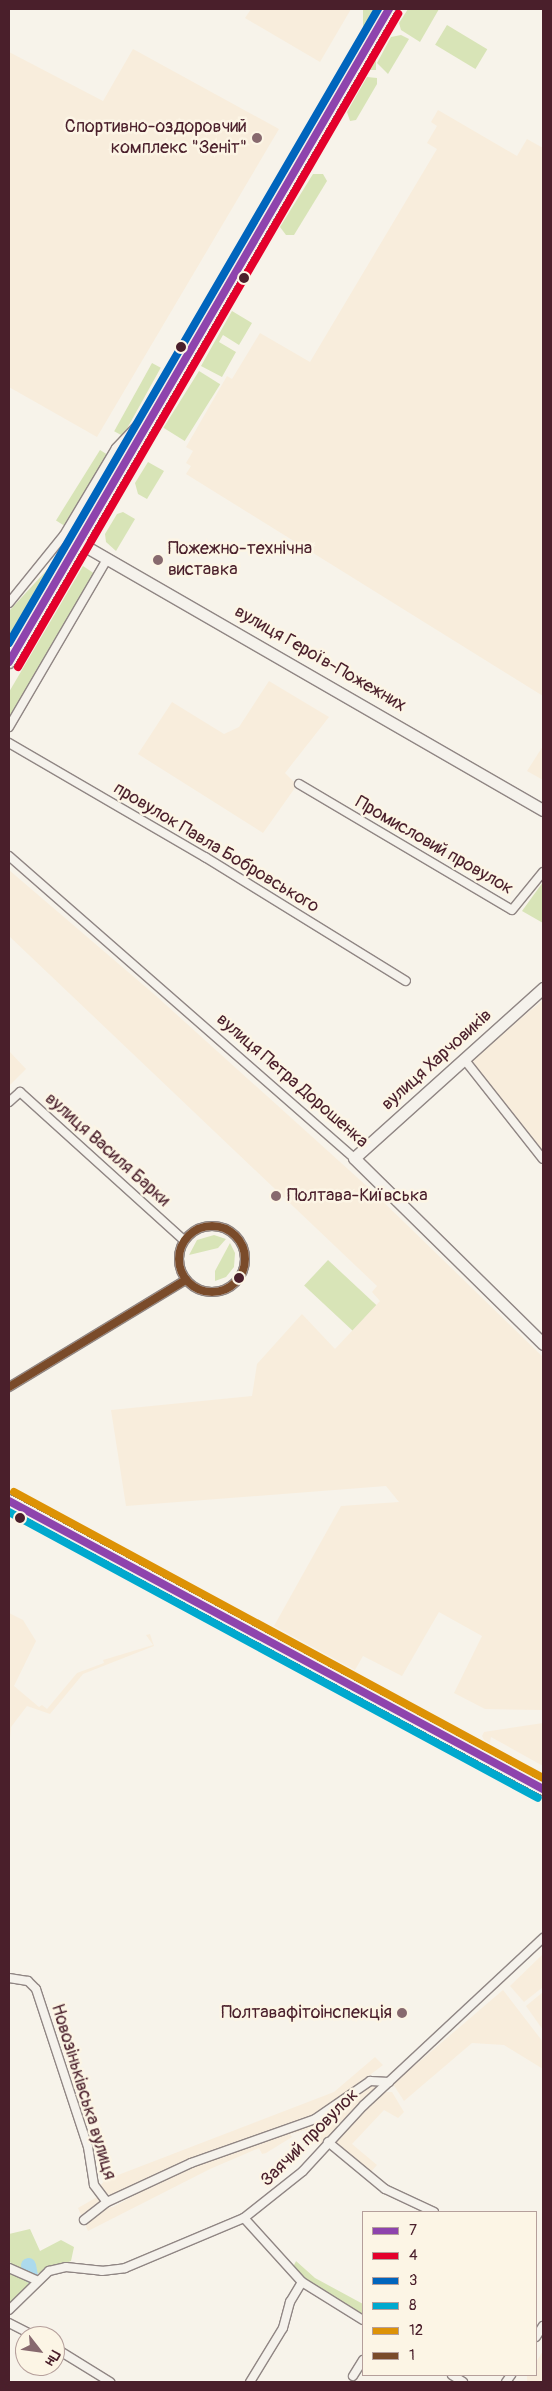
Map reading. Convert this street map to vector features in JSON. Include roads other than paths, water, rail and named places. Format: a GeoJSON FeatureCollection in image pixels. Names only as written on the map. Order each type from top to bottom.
{"type":"FeatureCollection","features":[{"type":"Feature","properties":{"kind":"main road"},"geometry":{"type":"LineString","coordinates":[[9,662],[389,9]]}},
{"type":"Feature","properties":{"kind":"main road"},"geometry":{"type":"LineString","coordinates":[[9,1501],[543,1789]]}},
{"type":"Feature","properties":{"kind":"street"},"geometry":{"type":"LineString","coordinates":[[9,603],[64,535],[116,448],[160,402]]}},
{"type":"Feature","properties":{"kind":"street"},"geometry":{"type":"LineString","coordinates":[[64,535],[78,542]]}},
{"type":"Feature","properties":{"kind":"street","name":"вулиця Героїв-Пожежних"},"geometry":{"type":"LineString","coordinates":[[78,542],[543,810]]}},
{"type":"Feature","properties":{"kind":"street"},"geometry":{"type":"LineString","coordinates":[[9,727],[107,558]]}},
{"type":"Feature","properties":{"kind":"street","name":"провулок Павла Бобровського"},"geometry":{"type":"LineString","coordinates":[[9,743],[205,857],[406,981]]}},
{"type":"Feature","properties":{"kind":"street","name":"Промисловий провулок"},"geometry":{"type":"LineString","coordinates":[[298,784],[512,910],[543,872]]}},
{"type":"Feature","properties":{"kind":"street","name":"вулиця Петра Дорошенка"},"geometry":{"type":"LineString","coordinates":[[9,856],[354,1158],[543,1344]]}},
{"type":"Feature","properties":{"kind":"street","name":"вулиця Харчовиків"},"geometry":{"type":"LineString","coordinates":[[354,1158],[543,988]]}},
{"type":"Feature","properties":{"kind":"street"},"geometry":{"type":"LineString","coordinates":[[464,1059],[543,1159]]}},
{"type":"Feature","properties":{"kind":"street","name":"вулиця Василя Барки"},"geometry":{"type":"LineString","coordinates":[[9,1102],[20,1092],[184,1240]]}},
{"type":"Feature","properties":{"kind":"street"},"geometry":{"type":"LineString","coordinates":[[221,1226],[239,1239],[246,1257],[241,1276],[227,1289],[204,1291],[186,1280],[179,1260],[184,1240],[200,1227],[221,1226]]}},
{"type":"Feature","properties":{"kind":"street"},"geometry":{"type":"LineString","coordinates":[[9,1387],[186,1280]]}},
{"type":"Feature","properties":{"kind":"street","name":"Заячий провулок"},"geometry":{"type":"LineString","coordinates":[[9,2310],[36,2280],[66,2267],[102,2271],[124,2268],[244,2218],[303,2171],[328,2142],[389,2082],[543,1938]]}},
{"type":"Feature","properties":{"kind":"street","name":"Новозіньківська вулиця"},"geometry":{"type":"LineString","coordinates":[[9,1978],[28,1981],[36,1989],[88,2147],[94,2185],[107,2202]]}},
{"type":"Feature","properties":{"kind":"street"},"geometry":{"type":"LineString","coordinates":[[84,2220],[107,2202],[191,2163],[314,2120],[370,2080],[389,2082]]}},
{"type":"Feature","properties":{"kind":"street"},"geometry":{"type":"LineString","coordinates":[[328,2142],[385,2189],[432,2211]]}},
{"type":"Feature","properties":{"kind":"street"},"geometry":{"type":"LineString","coordinates":[[244,2218],[302,2282],[362,2319]]}},
{"type":"Feature","properties":{"kind":"street"},"geometry":{"type":"LineString","coordinates":[[9,2268],[36,2280]]}},
{"type":"Feature","properties":{"kind":"street"},"geometry":{"type":"LineString","coordinates":[[250,2382],[283,2328],[290,2302],[302,2282]]}},
{"type":"Feature","properties":{"kind":"street"},"geometry":{"type":"LineString","coordinates":[[65,2354],[110,2382]]}},
{"type":"Feature","properties":{"kind":"street"},"geometry":{"type":"LineString","coordinates":[[353,2376],[362,2362]]}},
{"type":"Feature","properties":{"kind":"waterway"},"geometry":{"type":"LineString","coordinates":[[28,2265],[30,2275]]}},
{"type":"Feature","properties":{"kind":"place","name":"Спортивно-оздоровчий комплекс \"Зеніт\""},"geometry":{"type":"Point","coordinates":[257,138]}},
{"type":"Feature","properties":{"kind":"place","name":"Пожежно-технічна виставка"},"geometry":{"type":"Point","coordinates":[158,560]}},
{"type":"Feature","properties":{"kind":"place","name":"Полтава-Київська"},"geometry":{"type":"Point","coordinates":[276,1196]}},
{"type":"Feature","properties":{"kind":"place","name":"Полтавафітоінспекція"},"geometry":{"type":"Point","coordinates":[402,2013]}}]}
